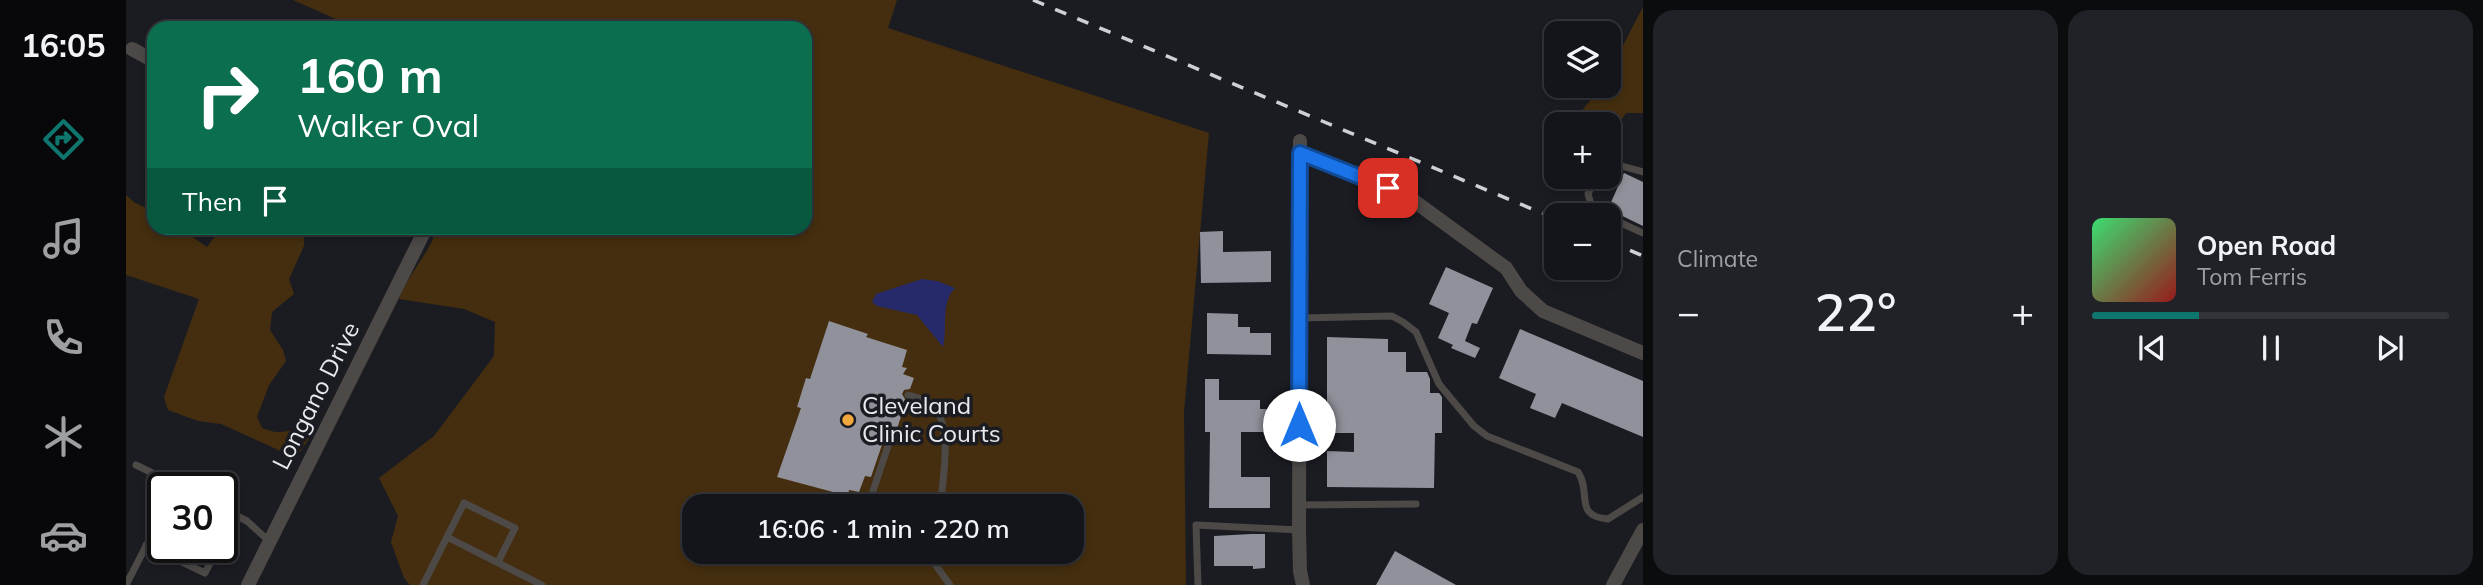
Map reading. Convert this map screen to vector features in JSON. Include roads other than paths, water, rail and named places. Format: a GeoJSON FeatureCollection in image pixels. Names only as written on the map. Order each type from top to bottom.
{"type":"FeatureCollection","features":[{"type":"Feature","properties":{"kind":"street"},"geometry":{"type":"LineString","coordinates":[[132,49],[147,57]]}},
{"type":"Feature","properties":{"kind":"street"},"geometry":{"type":"LineString","coordinates":[[1303,585],[1299,530],[1300,147],[1414,201],[1506,268],[1521,291],[1543,311],[1643,353]]}},
{"type":"Feature","properties":{"kind":"street","name":"Longano Drive"},"geometry":{"type":"LineString","coordinates":[[248,585],[422,235]]}},
{"type":"Feature","properties":{"kind":"street"},"geometry":{"type":"LineString","coordinates":[[1613,585],[1643,530]]}},
{"type":"Feature","properties":{"kind":"lane"},"geometry":{"type":"LineString","coordinates":[[1621,166],[1643,172]]}},
{"type":"Feature","properties":{"kind":"lane"},"geometry":{"type":"LineString","coordinates":[[1621,223],[1643,233]]}},
{"type":"Feature","properties":{"kind":"lane"},"geometry":{"type":"LineString","coordinates":[[1300,317],[1391,316],[1416,332],[1439,384],[1474,426],[1487,436],[1578,472],[1583,480],[1586,510],[1591,516],[1608,519],[1643,497]]}},
{"type":"Feature","properties":{"kind":"lane"},"geometry":{"type":"LineString","coordinates":[[908,395],[930,403],[943,421],[945,453],[941,494]]}},
{"type":"Feature","properties":{"kind":"lane"},"geometry":{"type":"LineString","coordinates":[[872,494],[890,440]]}},
{"type":"Feature","properties":{"kind":"lane"},"geometry":{"type":"LineString","coordinates":[[136,465],[149,472]]}},
{"type":"Feature","properties":{"kind":"lane"},"geometry":{"type":"LineString","coordinates":[[423,585],[464,503],[515,528],[498,562]]}},
{"type":"Feature","properties":{"kind":"lane"},"geometry":{"type":"LineString","coordinates":[[1299,505],[1416,504]]}},
{"type":"Feature","properties":{"kind":"lane"},"geometry":{"type":"LineString","coordinates":[[238,517],[269,541]]}},
{"type":"Feature","properties":{"kind":"lane"},"geometry":{"type":"LineString","coordinates":[[1198,585],[1196,525],[1299,530]]}},
{"type":"Feature","properties":{"kind":"lane"},"geometry":{"type":"LineString","coordinates":[[447,537],[542,585]]}},
{"type":"Feature","properties":{"kind":"lane"},"geometry":{"type":"LineString","coordinates":[[126,585],[146,545]]}},
{"type":"Feature","properties":{"kind":"lane"},"geometry":{"type":"LineString","coordinates":[[184,563],[205,573],[210,563]]}},
{"type":"Feature","properties":{"kind":"lane"},"geometry":{"type":"LineString","coordinates":[[934,564],[950,585]]}},
{"type":"Feature","properties":{"kind":"railway"},"geometry":{"type":"LineString","coordinates":[[1033,0],[1544,214]]}},
{"type":"Feature","properties":{"kind":"railway"},"geometry":{"type":"LineString","coordinates":[[1621,247],[1643,256]]}},
{"type":"Feature","properties":{"kind":"place","name":"Cleveland Clinic Courts"},"geometry":{"type":"Point","coordinates":[848,420]}}]}
